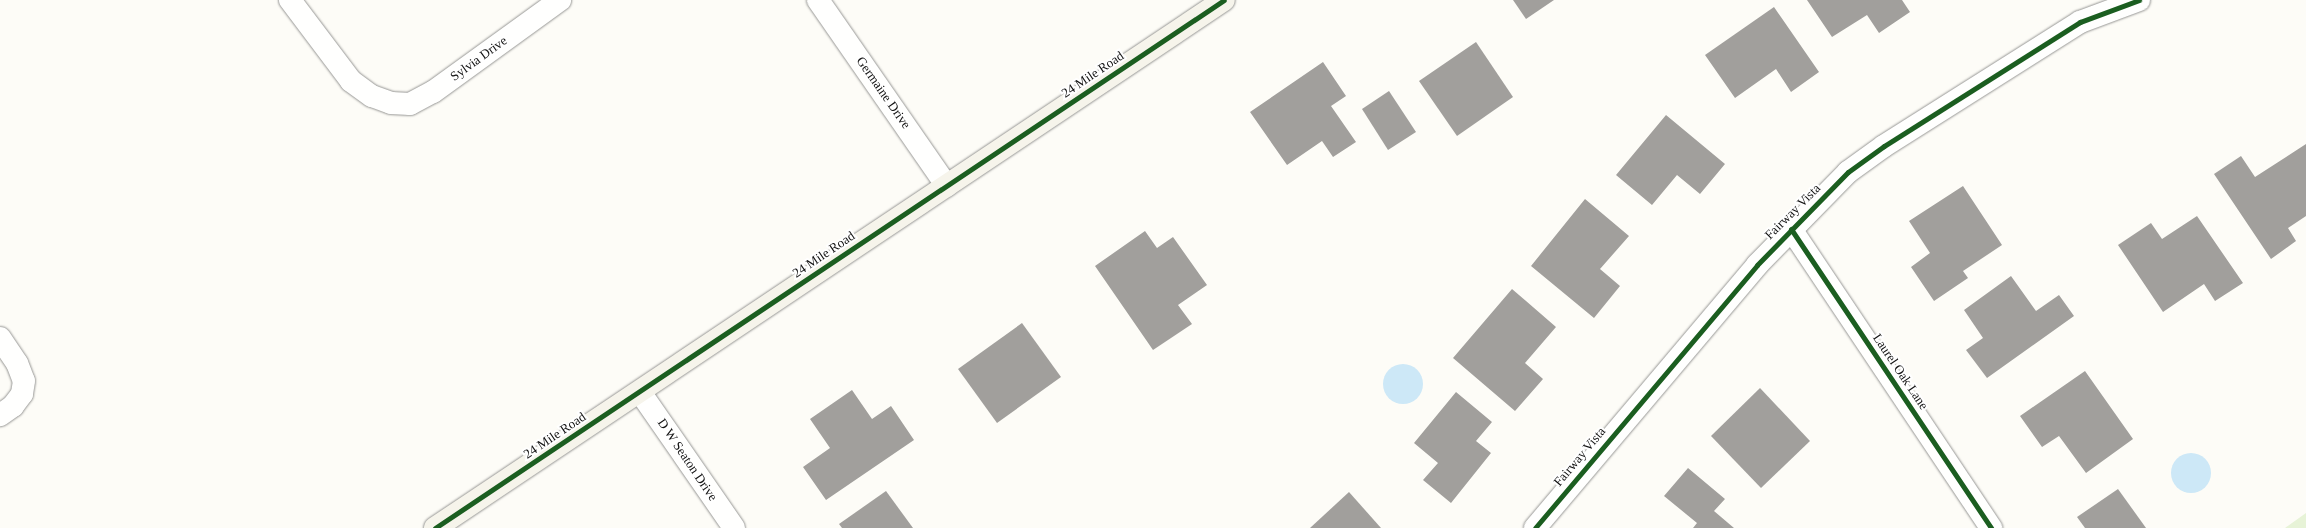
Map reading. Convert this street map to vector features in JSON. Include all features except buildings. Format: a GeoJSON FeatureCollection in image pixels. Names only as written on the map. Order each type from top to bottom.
{"type":"FeatureCollection","features":[{"type":"Feature","properties":{"kind":"street","name":"Sylvia Drive"},"geometry":{"type":"LineString","coordinates":[[290,0],[351,81],[372,96],[391,103],[410,104],[433,92],[560,0]]}},
{"type":"Feature","properties":{"kind":"street","name":"Germaine Drive"},"geometry":{"type":"LineString","coordinates":[[818,0],[948,186]]}},
{"type":"Feature","properties":{"kind":"street","name":"24 Mile Road"},"geometry":{"type":"LineString","coordinates":[[435,528],[1224,0]]}},
{"type":"Feature","properties":{"kind":"street","name":"Fairway Vista"},"geometry":{"type":"LineString","coordinates":[[1535,528],[1723,304],[1791,229],[1848,172],[1884,146],[2080,22],[2139,0]]}},
{"type":"Feature","properties":{"kind":"street","name":"Laurel Oak Lane"},"geometry":{"type":"LineString","coordinates":[[1791,229],[1990,528]]}},
{"type":"Feature","properties":{"kind":"street"},"geometry":{"type":"LineString","coordinates":[[0,338],[17,362],[24,381],[22,394],[13,406],[0,415]]}},
{"type":"Feature","properties":{"kind":"street","name":"D W Seaton Drive"},"geometry":{"type":"LineString","coordinates":[[640,392],[734,528]]}},
{"type":"Feature","properties":{"kind":"green space"},"geometry":{"type":"Polygon","coordinates":[[[2306,513],[2306,528],[2285,528],[2306,513]]]}},
{"type":"Feature","properties":{"kind":"water"},"geometry":{"type":"Polygon","coordinates":[[[1403,364],[1411,366],[1417,370],[1421,376],[1423,384],[1421,392],[1417,398],[1411,402],[1403,404],[1395,402],[1389,398],[1385,392],[1383,384],[1385,376],[1389,370],[1395,366],[1403,364]]]}},
{"type":"Feature","properties":{"kind":"water"},"geometry":{"type":"Polygon","coordinates":[[[2195,453],[2202,456],[2208,462],[2211,473],[2210,481],[2202,490],[2195,493],[2187,493],[2180,490],[2172,481],[2171,469],[2174,462],[2183,454],[2195,453]]]}},
{"type":"Feature","properties":{"kind":"cycle path"},"geometry":{"type":"LineString","coordinates":[[435,528],[1224,0]]}},
{"type":"Feature","properties":{"kind":"cycle path"},"geometry":{"type":"LineString","coordinates":[[1535,528],[1757,265],[1848,172],[1884,146],[2080,22],[2139,0]]}},
{"type":"Feature","properties":{"kind":"cycle path"},"geometry":{"type":"LineString","coordinates":[[1791,229],[1991,528]]}}]}
